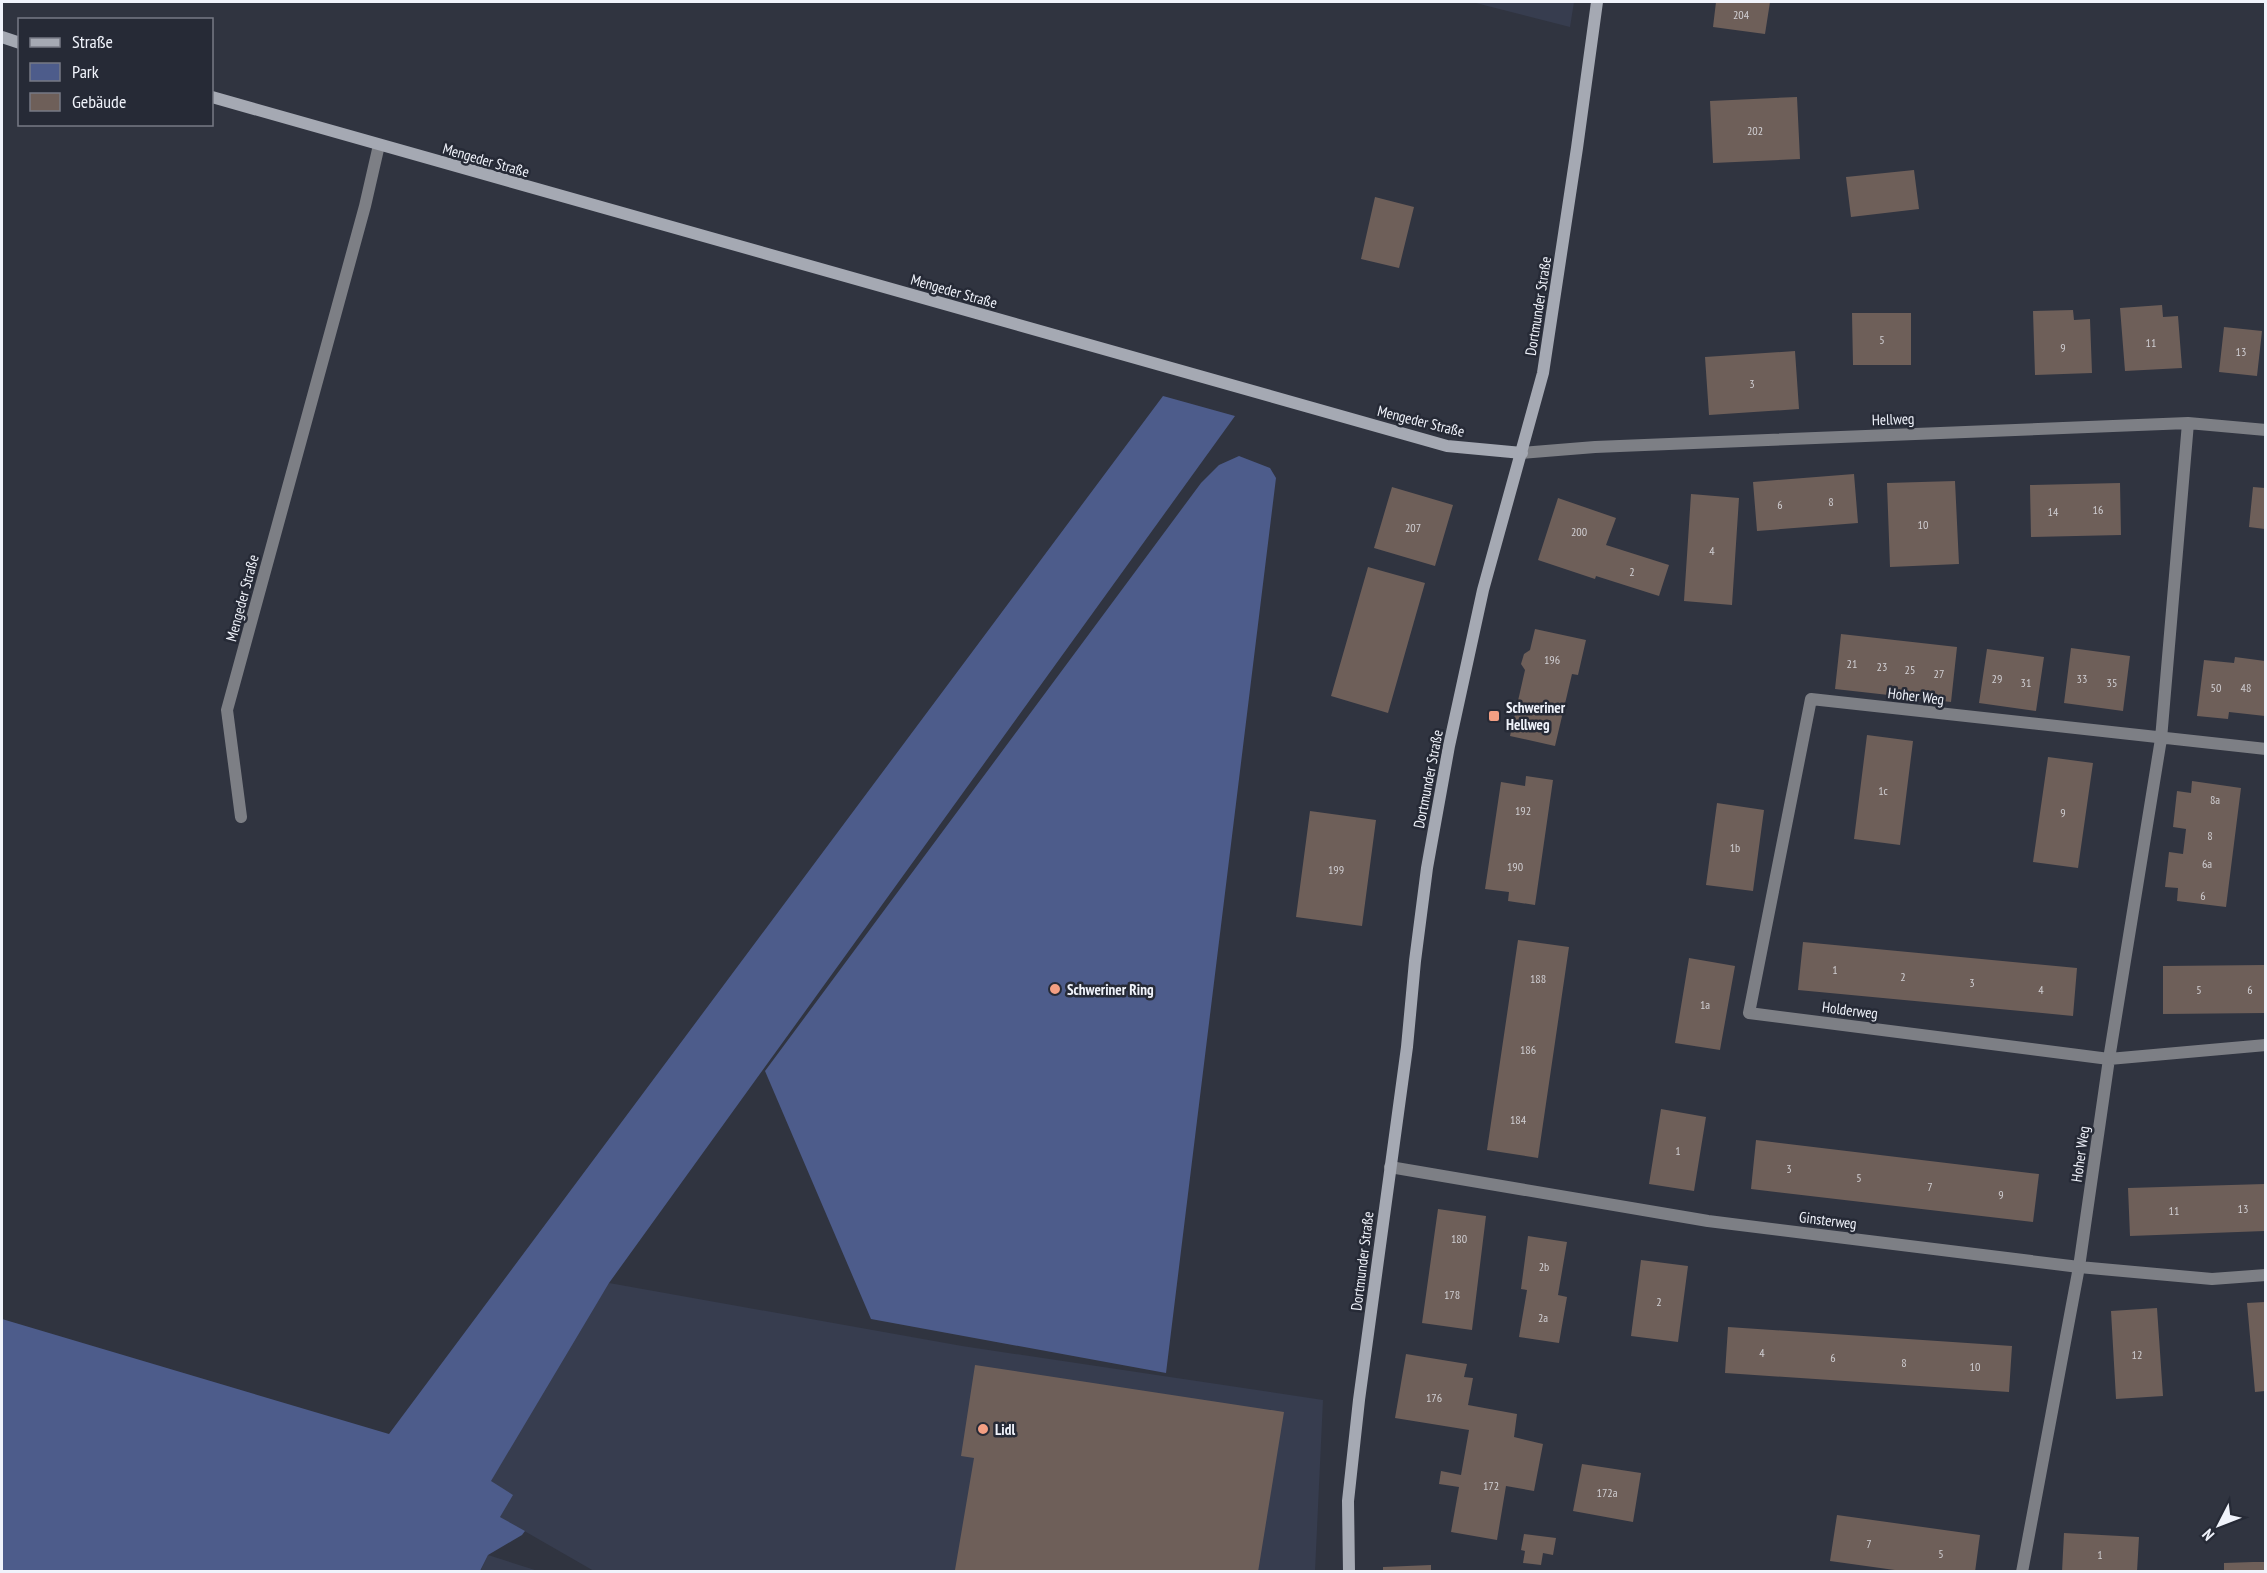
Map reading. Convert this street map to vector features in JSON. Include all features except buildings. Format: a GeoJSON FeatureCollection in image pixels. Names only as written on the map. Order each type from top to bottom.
{"type":"FeatureCollection","features":[{"type":"Feature","properties":{"kind":"main road","name":"Dortmunder Straße"},"geometry":{"type":"LineString","coordinates":[[1349,1572],[1348,1501],[1407,1047],[1418,938],[1435,821],[1483,590],[1542,373],[1597,2]]}},
{"type":"Feature","properties":{"kind":"main road"},"geometry":{"type":"LineString","coordinates":[[2,38],[18,42]]}},
{"type":"Feature","properties":{"kind":"main road","name":"Mengeder Straße"},"geometry":{"type":"LineString","coordinates":[[213,98],[1447,446],[1522,453]]}},
{"type":"Feature","properties":{"kind":"street","name":"Mengeder Straße"},"geometry":{"type":"LineString","coordinates":[[241,817],[227,710],[365,206],[379,146]]}},
{"type":"Feature","properties":{"kind":"street","name":"Hellweg"},"geometry":{"type":"LineString","coordinates":[[1522,453],[1618,446],[2187,423],[2265,430]]}},
{"type":"Feature","properties":{"kind":"street","name":"Hoher Weg"},"geometry":{"type":"LineString","coordinates":[[2022,1572],[2079,1267],[2109,1059],[2161,739],[2187,423]]}},
{"type":"Feature","properties":{"kind":"street","name":"Hoher Weg"},"geometry":{"type":"LineString","coordinates":[[1811,699],[2265,749]]}},
{"type":"Feature","properties":{"kind":"street","name":"Holderweg"},"geometry":{"type":"LineString","coordinates":[[1811,699],[1749,1013],[2109,1059],[2265,1044]]}},
{"type":"Feature","properties":{"kind":"street","name":"Ginsterweg"},"geometry":{"type":"LineString","coordinates":[[1390,1167],[1708,1221],[2079,1267],[2212,1280],[2265,1275]]}},
{"type":"Feature","properties":{"kind":"shaded area"},"geometry":{"type":"Polygon","coordinates":[[[1472,2],[1574,2],[1570,27],[1472,2]]]}},
{"type":"Feature","properties":{"kind":"shaded area"},"geometry":{"type":"Polygon","coordinates":[[[609,1283],[962,1346],[1323,1400],[1315,1571],[594,1571],[500,1517],[486,1476],[609,1283]]]}},
{"type":"Feature","properties":{"kind":"shaded area"},"geometry":{"type":"Polygon","coordinates":[[[488,1555],[538,1571],[480,1572],[488,1555]]]}},
{"type":"Feature","properties":{"kind":"green space"},"geometry":{"type":"Polygon","coordinates":[[[1163,396],[1235,416],[609,1283],[491,1481],[513,1495],[500,1517],[525,1531],[522,1535],[488,1555],[480,1571],[2,1571],[2,1319],[389,1434],[1163,396]]]}},
{"type":"Feature","properties":{"kind":"green space"},"geometry":{"type":"Polygon","coordinates":[[[1239,456],[1270,468],[1276,478],[1166,1373],[871,1319],[765,1071],[1201,483],[1219,465],[1239,456]]]}},
{"type":"Feature","properties":{"kind":"place","name":"Schweriner Hellweg"},"geometry":{"type":"Point","coordinates":[1494,716]}},
{"type":"Feature","properties":{"kind":"place","name":"Schweriner Ring"},"geometry":{"type":"Point","coordinates":[1055,989]}},
{"type":"Feature","properties":{"kind":"place","name":"Lidl"},"geometry":{"type":"Point","coordinates":[983,1429]}}]}
